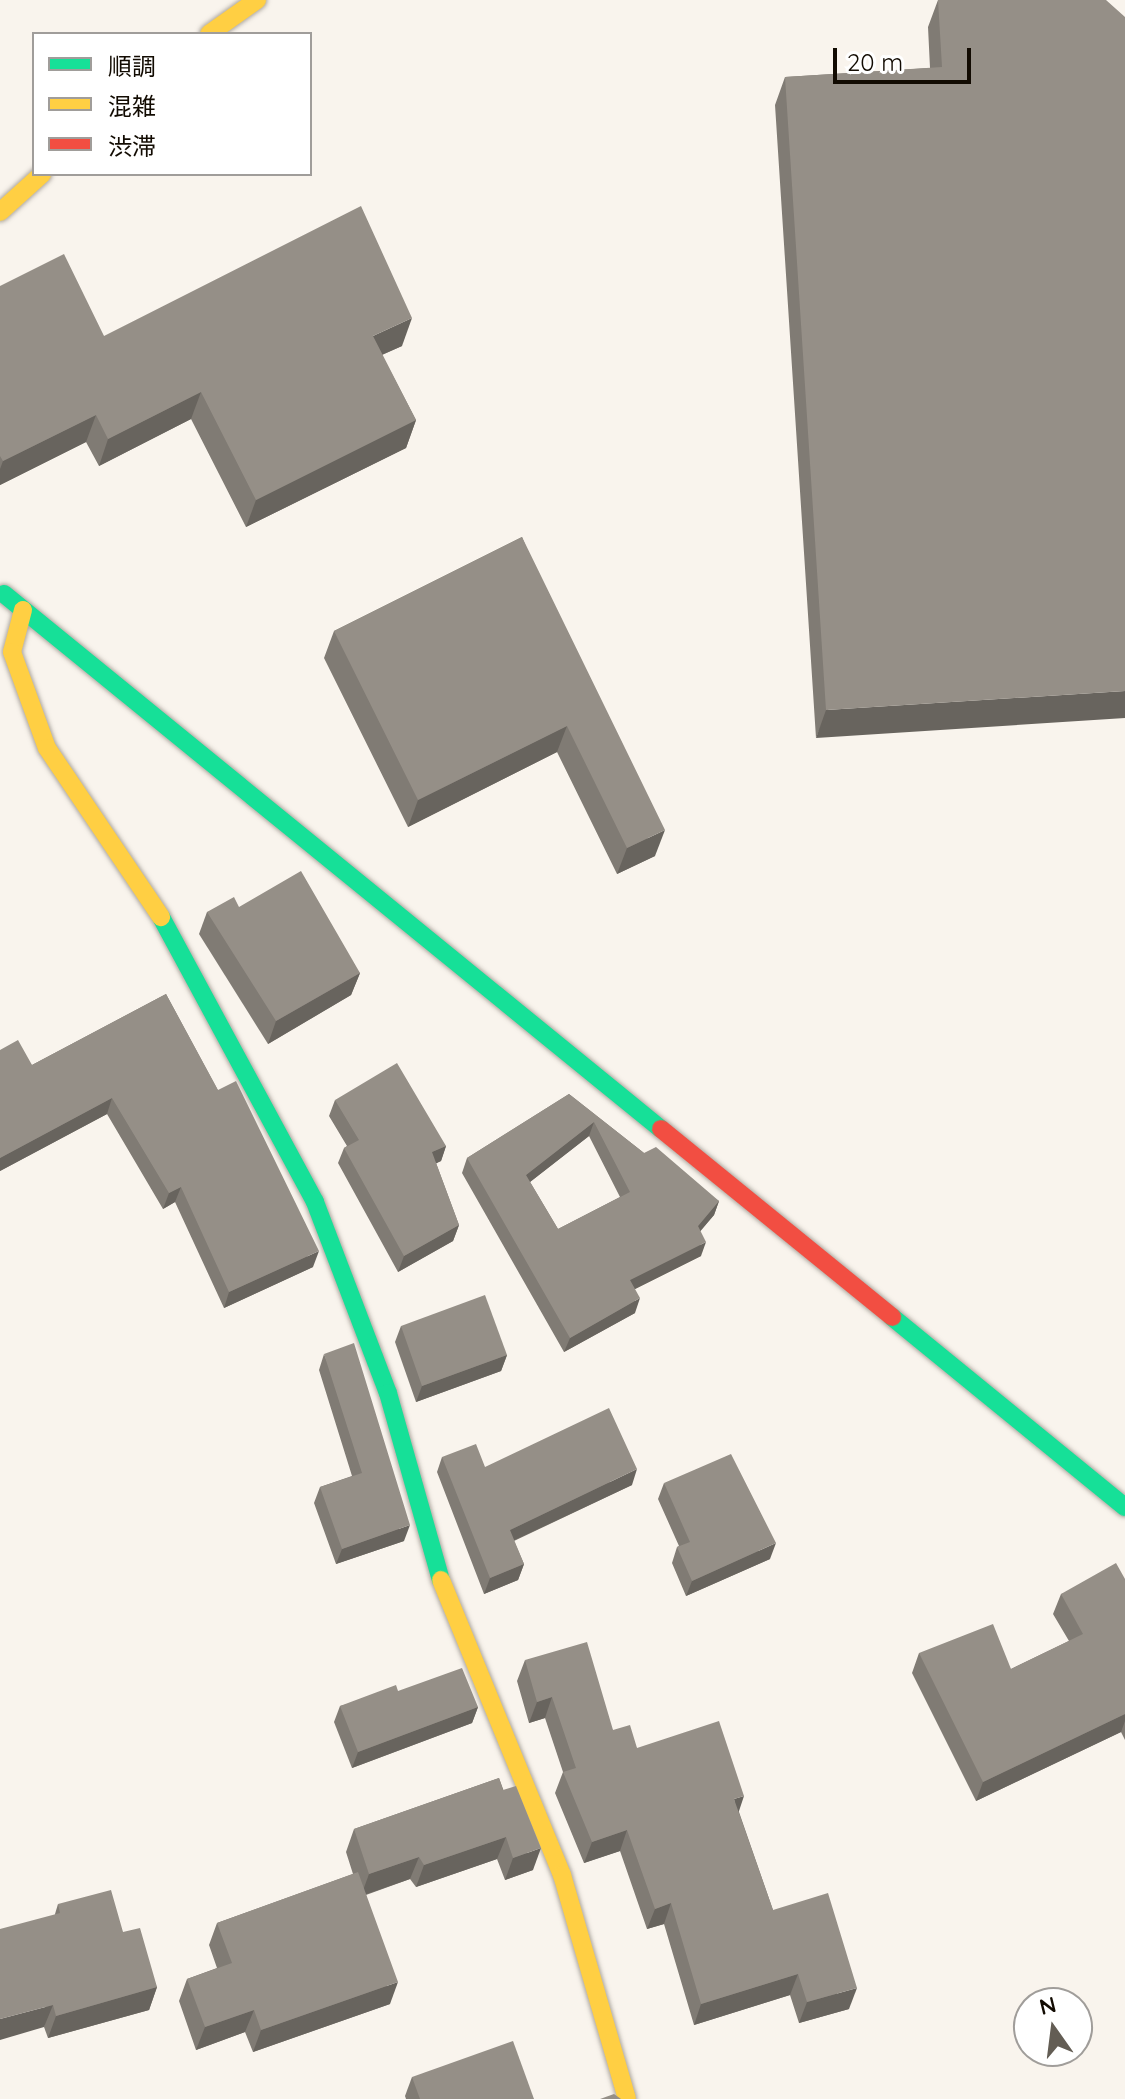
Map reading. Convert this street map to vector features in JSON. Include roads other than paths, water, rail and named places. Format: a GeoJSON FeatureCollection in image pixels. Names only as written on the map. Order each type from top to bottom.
{"type":"FeatureCollection","features":[{"type":"Feature","properties":{"kind":"street"},"geometry":{"type":"LineString","coordinates":[[212,32],[257,0]]}},
{"type":"Feature","properties":{"kind":"street"},"geometry":{"type":"LineString","coordinates":[[0,212],[40,176]]}},
{"type":"Feature","properties":{"kind":"street"},"geometry":{"type":"LineString","coordinates":[[0,591],[1125,1507]]}},
{"type":"Feature","properties":{"kind":"street"},"geometry":{"type":"LineString","coordinates":[[23,610],[12,652],[47,748],[154,903],[315,1202],[388,1393],[442,1583],[562,1875],[627,2099]]}}]}
